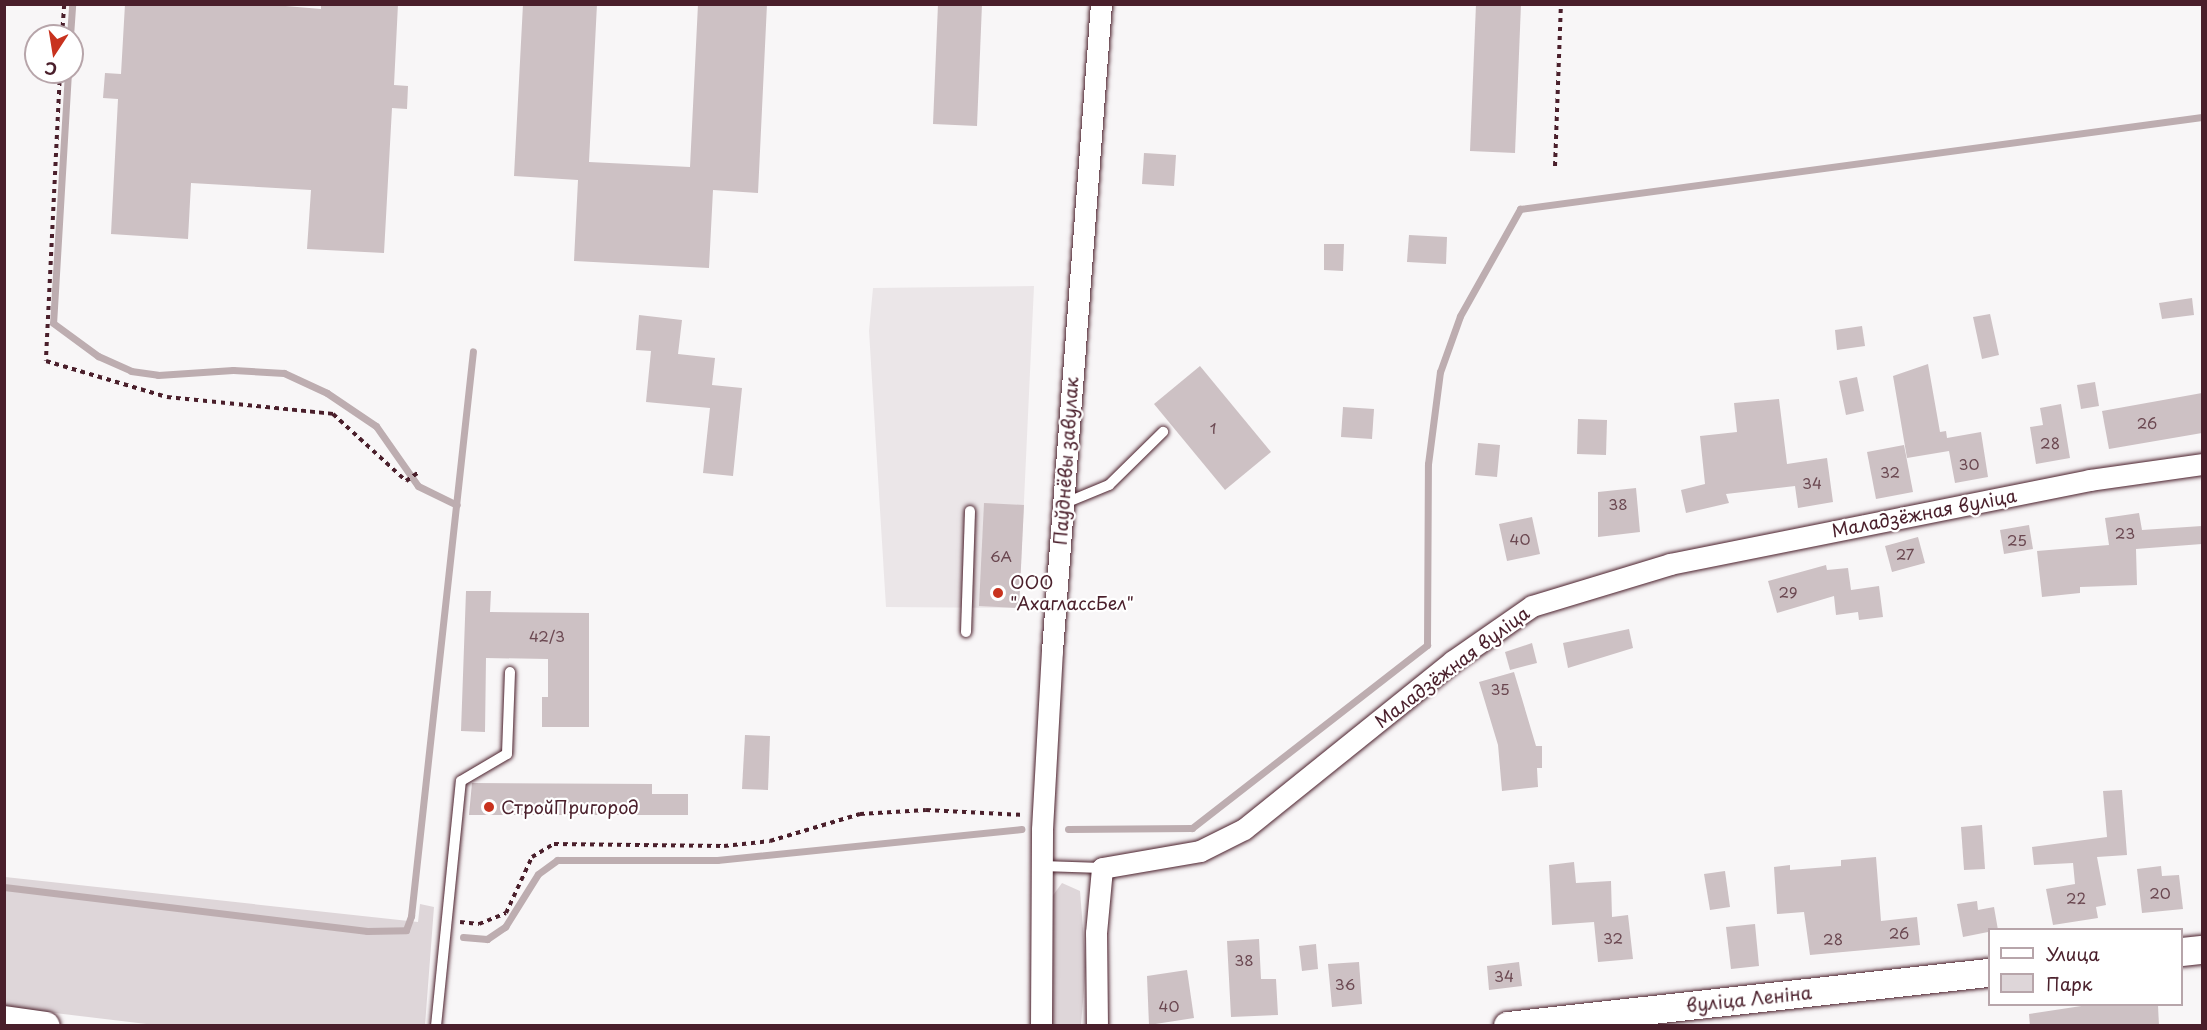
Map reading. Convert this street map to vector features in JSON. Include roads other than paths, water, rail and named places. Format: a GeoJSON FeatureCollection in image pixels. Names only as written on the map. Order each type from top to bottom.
{"type":"FeatureCollection","features":[{"type":"Feature","properties":{"kind":"street","name":"Паўднёвы завулак"},"geometry":{"type":"LineString","coordinates":[[1041,1026],[1043,817],[1063,504],[1101,4]]}},
{"type":"Feature","properties":{"kind":"street","name":"Маладзёжная вуліца"},"geometry":{"type":"LineString","coordinates":[[1102,868],[1200,851],[1244,829],[1453,661],[1532,606],[1670,564],[2090,480],[2202,464]]}},
{"type":"Feature","properties":{"kind":"street"},"geometry":{"type":"LineString","coordinates":[[1097,1026],[1096,933],[1102,868]]}},
{"type":"Feature","properties":{"kind":"street"},"geometry":{"type":"LineString","coordinates":[[2183,952],[2202,950]]}},
{"type":"Feature","properties":{"kind":"street","name":"вуліца Леніна"},"geometry":{"type":"LineString","coordinates":[[1508,1026],[1988,973]]}},
{"type":"Feature","properties":{"kind":"street"},"geometry":{"type":"LineString","coordinates":[[4,1020],[46,1026]]}},
{"type":"Feature","properties":{"kind":"lane"},"geometry":{"type":"LineString","coordinates":[[1063,504],[1109,485],[1163,432]]}},
{"type":"Feature","properties":{"kind":"lane"},"geometry":{"type":"LineString","coordinates":[[966,632],[970,511]]}},
{"type":"Feature","properties":{"kind":"lane"},"geometry":{"type":"LineString","coordinates":[[436,1026],[461,781],[507,754],[510,672]]}},
{"type":"Feature","properties":{"kind":"lane"},"geometry":{"type":"LineString","coordinates":[[1042,866],[1102,868]]}},
{"type":"Feature","properties":{"kind":"waterway"},"geometry":{"type":"LineString","coordinates":[[71,24],[72,4]]}},
{"type":"Feature","properties":{"kind":"waterway"},"geometry":{"type":"LineString","coordinates":[[67,84],[53,323],[98,356],[131,371],[158,375],[233,370],[284,373],[327,393],[376,426],[418,486],[457,505]]}},
{"type":"Feature","properties":{"kind":"waterway"},"geometry":{"type":"LineString","coordinates":[[1068,829],[1192,828],[1427,645],[1428,464],[1440,372],[1460,316],[1520,209],[2202,117]]}},
{"type":"Feature","properties":{"kind":"waterway"},"geometry":{"type":"LineString","coordinates":[[4,887],[367,931],[406,930],[411,916],[473,351]]}},
{"type":"Feature","properties":{"kind":"waterway"},"geometry":{"type":"LineString","coordinates":[[463,937],[487,939],[505,927],[538,874],[557,860],[717,860],[1021,829]]}},
{"type":"Feature","properties":{"kind":"place","name":"ООО \"АхаглассБел\""},"geometry":{"type":"Point","coordinates":[998,593]}},
{"type":"Feature","properties":{"kind":"place","name":"СтройПригород"},"geometry":{"type":"Point","coordinates":[489,807]}}]}
